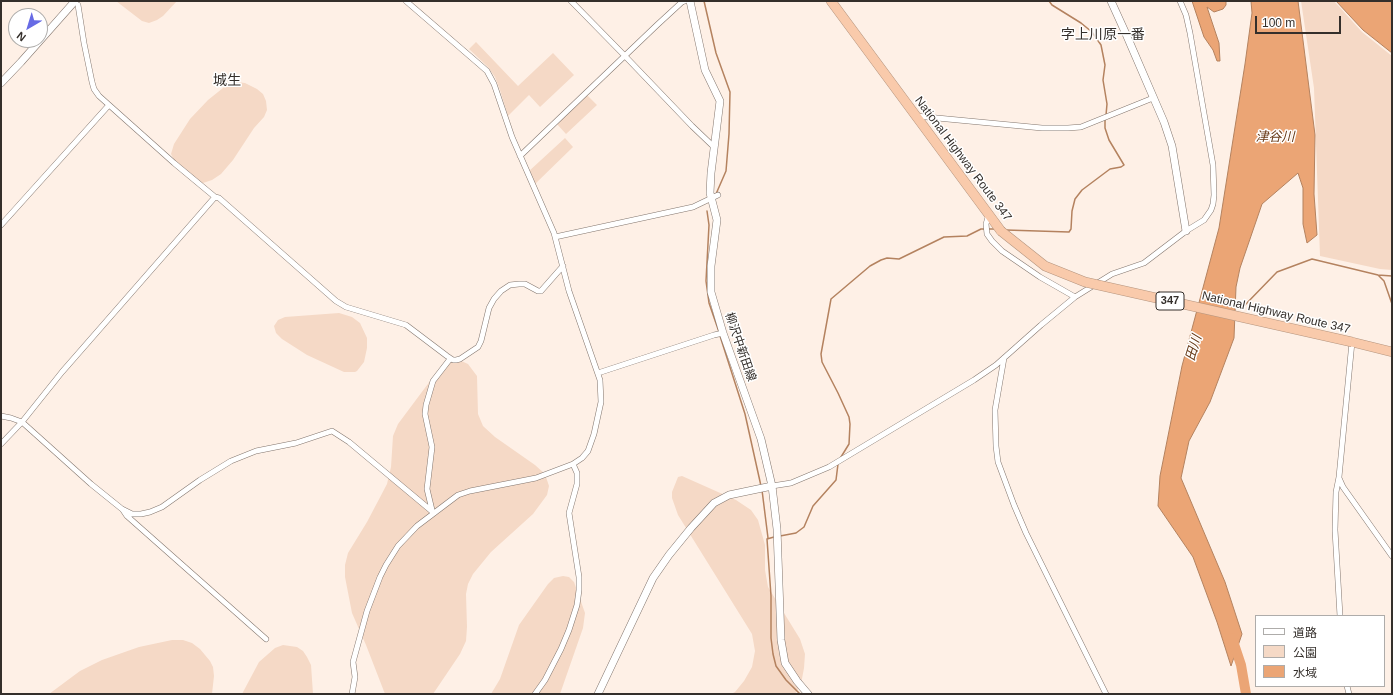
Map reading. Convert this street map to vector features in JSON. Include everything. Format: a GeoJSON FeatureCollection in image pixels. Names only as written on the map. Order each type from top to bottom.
{"type":"FeatureCollection","features":[{"type":"Feature","properties":{"kind":"highway","name":"National Highway Route 347"},"geometry":{"type":"LineString","coordinates":[[831,1],[1001,231],[1045,266],[1085,282],[1392,352]]}},
{"type":"Feature","properties":{"kind":"main road","name":"柳沢中新田線"},"geometry":{"type":"LineString","coordinates":[[690,1],[705,70],[720,101],[711,173],[717,220],[711,266],[711,292],[723,333],[761,439],[776,529],[781,640],[785,662],[797,682],[808,694]]}},
{"type":"Feature","properties":{"kind":"main road"},"geometry":{"type":"LineString","coordinates":[[1111,1],[1172,146],[1186,231]]}},
{"type":"Feature","properties":{"kind":"main road"},"geometry":{"type":"LineString","coordinates":[[1,82],[77,3]]}},
{"type":"Feature","properties":{"kind":"main road"},"geometry":{"type":"LineString","coordinates":[[598,694],[653,578],[691,528],[714,504],[729,495],[769,487]]}},
{"type":"Feature","properties":{"kind":"street"},"geometry":{"type":"LineString","coordinates":[[352,694],[355,677],[353,662],[367,611],[380,577],[398,546],[418,526],[452,499],[470,491],[536,478],[573,464],[582,458],[588,451],[594,434],[601,402],[600,380],[569,291],[555,237],[512,137],[494,84],[487,72],[406,1]]}},
{"type":"Feature","properties":{"kind":"street"},"geometry":{"type":"LineString","coordinates":[[571,1],[714,147]]}},
{"type":"Feature","properties":{"kind":"street"},"geometry":{"type":"LineString","coordinates":[[520,156],[624,55],[657,24],[685,1]]}},
{"type":"Feature","properties":{"kind":"street"},"geometry":{"type":"LineString","coordinates":[[769,487],[791,484],[829,467],[974,380],[996,365],[1041,325],[1075,298],[1112,274],[1144,264],[1186,231],[1198,225],[1208,215],[1213,204],[1214,195],[1213,165],[1204,104],[1190,33],[1186,15],[1180,1]]}},
{"type":"Feature","properties":{"kind":"street"},"geometry":{"type":"LineString","coordinates":[[77,3],[94,89],[109,105],[174,163],[215,197],[219,198],[336,301],[346,307],[406,325],[450,359],[456,360],[478,347],[481,341],[489,308],[501,291],[510,285],[519,284],[525,284],[538,291],[541,291],[563,266]]}},
{"type":"Feature","properties":{"kind":"street"},"geometry":{"type":"LineString","coordinates":[[916,116],[1042,128],[1068,128],[1081,126],[1098,120],[1153,98]]}},
{"type":"Feature","properties":{"kind":"street"},"geometry":{"type":"LineString","coordinates":[[1,224],[109,105]]}},
{"type":"Feature","properties":{"kind":"street"},"geometry":{"type":"LineString","coordinates":[[555,237],[692,207],[715,196]]}},
{"type":"Feature","properties":{"kind":"street"},"geometry":{"type":"LineString","coordinates":[[1,444],[22,422],[62,372],[215,197]]}},
{"type":"Feature","properties":{"kind":"street"},"geometry":{"type":"LineString","coordinates":[[988,214],[986,224],[987,234],[992,241],[1012,258],[1075,298]]}},
{"type":"Feature","properties":{"kind":"street"},"geometry":{"type":"LineString","coordinates":[[598,374],[723,333]]}},
{"type":"Feature","properties":{"kind":"street"},"geometry":{"type":"LineString","coordinates":[[1340,615],[1335,530],[1336,492],[1339,477],[1352,342]]}},
{"type":"Feature","properties":{"kind":"street"},"geometry":{"type":"LineString","coordinates":[[1004,357],[995,410],[998,462],[1026,533],[1106,694]]}},
{"type":"Feature","properties":{"kind":"street"},"geometry":{"type":"LineString","coordinates":[[434,513],[427,489],[432,447],[425,414],[433,381],[450,359]]}},
{"type":"Feature","properties":{"kind":"street"},"geometry":{"type":"LineString","coordinates":[[1,416],[22,422],[91,484],[122,509],[132,514],[150,512],[162,506],[231,461],[256,451],[296,443],[332,431],[349,442],[434,513]]}},
{"type":"Feature","properties":{"kind":"street"},"geometry":{"type":"LineString","coordinates":[[535,694],[545,680],[561,649],[577,605],[579,577],[569,513],[578,473],[573,464]]}},
{"type":"Feature","properties":{"kind":"street"},"geometry":{"type":"LineString","coordinates":[[1339,477],[1343,487],[1392,556]]}},
{"type":"Feature","properties":{"kind":"street"},"geometry":{"type":"LineString","coordinates":[[122,509],[127,516],[266,639]]}},
{"type":"Feature","properties":{"kind":"green space"},"geometry":{"type":"Polygon","coordinates":[[[116,1],[177,1],[163,16],[149,23],[142,21],[116,1]]]}},
{"type":"Feature","properties":{"kind":"green space"},"geometry":{"type":"Polygon","coordinates":[[[1301,1],[1334,1],[1362,32],[1392,56],[1392,270],[1380,269],[1320,256],[1314,88],[1301,1]]]}},
{"type":"Feature","properties":{"kind":"green space"},"geometry":{"type":"Polygon","coordinates":[[[476,42],[518,86],[553,53],[574,75],[540,107],[529,95],[508,116],[495,77],[488,67],[469,49],[476,42]]]}},
{"type":"Feature","properties":{"kind":"green space"},"geometry":{"type":"Polygon","coordinates":[[[236,82],[245,83],[263,94],[266,101],[267,110],[264,117],[254,128],[233,160],[221,174],[212,180],[200,184],[194,182],[186,177],[177,166],[171,154],[174,144],[190,119],[208,100],[228,84],[236,82]]]}},
{"type":"Feature","properties":{"kind":"green space"},"geometry":{"type":"Polygon","coordinates":[[[586,94],[597,105],[566,134],[556,123],[586,94]]]}},
{"type":"Feature","properties":{"kind":"green space"},"geometry":{"type":"Polygon","coordinates":[[[565,138],[573,147],[534,185],[528,172],[565,138]]]}},
{"type":"Feature","properties":{"kind":"green space"},"geometry":{"type":"Polygon","coordinates":[[[339,313],[352,317],[360,323],[367,338],[367,348],[364,362],[355,372],[344,372],[307,355],[282,339],[276,333],[274,326],[278,320],[285,317],[339,313]]]}},
{"type":"Feature","properties":{"kind":"green space"},"geometry":{"type":"Polygon","coordinates":[[[459,360],[468,364],[477,376],[478,414],[483,426],[495,437],[535,465],[545,474],[549,486],[547,495],[533,514],[491,552],[473,574],[468,584],[466,594],[466,641],[460,654],[433,694],[385,694],[352,613],[345,577],[345,565],[348,553],[367,522],[387,484],[391,467],[393,436],[398,424],[445,361],[459,360]]]}},
{"type":"Feature","properties":{"kind":"green space"},"geometry":{"type":"Polygon","coordinates":[[[682,476],[736,500],[751,510],[758,520],[765,545],[765,570],[768,587],[800,639],[805,654],[801,684],[795,694],[731,694],[735,692],[744,681],[752,667],[755,651],[752,634],[678,515],[672,498],[672,492],[678,477],[682,476]]]}},
{"type":"Feature","properties":{"kind":"green space"},"geometry":{"type":"Polygon","coordinates":[[[563,576],[569,577],[574,582],[585,613],[583,628],[560,694],[491,694],[500,679],[519,625],[548,584],[554,578],[563,576]]]}},
{"type":"Feature","properties":{"kind":"green space"},"geometry":{"type":"Polygon","coordinates":[[[172,640],[183,640],[192,643],[200,649],[210,661],[213,667],[214,676],[212,694],[49,694],[80,671],[102,660],[139,647],[172,640]]]}},
{"type":"Feature","properties":{"kind":"green space"},"geometry":{"type":"Polygon","coordinates":[[[283,645],[297,647],[303,651],[307,657],[311,665],[313,694],[242,694],[259,662],[275,648],[283,645]]]}},
{"type":"Feature","properties":{"kind":"water"},"geometry":{"type":"Polygon","coordinates":[[[1192,1],[1226,1],[1226,5],[1223,9],[1214,12],[1207,7],[1219,43],[1220,61],[1217,61],[1213,50],[1204,37],[1192,1]]]}},
{"type":"Feature","properties":{"kind":"water","name":"津谷川"},"geometry":{"type":"Polygon","coordinates":[[[1251,1],[1298,1],[1315,135],[1314,194],[1317,235],[1307,243],[1303,224],[1303,188],[1298,173],[1262,204],[1240,268],[1236,287],[1234,338],[1210,402],[1189,441],[1181,478],[1225,582],[1242,634],[1231,666],[1217,622],[1193,557],[1158,506],[1160,476],[1182,366],[1219,228],[1245,64],[1252,13],[1251,1]]]}},
{"type":"Feature","properties":{"kind":"water"},"geometry":{"type":"Polygon","coordinates":[[[1336,1],[1392,1],[1392,53],[1363,30],[1336,1]]]}},
{"type":"Feature","properties":{"kind":"waterway"},"geometry":{"type":"LineString","coordinates":[[704,1],[716,53],[730,92],[726,171],[716,194]]}},
{"type":"Feature","properties":{"kind":"waterway"},"geometry":{"type":"LineString","coordinates":[[1049,1],[1052,5],[1081,23],[1092,32],[1101,45],[1105,65],[1103,80],[1107,104],[1106,115]]}},
{"type":"Feature","properties":{"kind":"waterway"},"geometry":{"type":"LineString","coordinates":[[1006,230],[1069,232],[1071,229],[1072,211],[1075,199],[1082,190],[1110,169],[1124,165],[1109,140],[1105,128],[1105,119]]}},
{"type":"Feature","properties":{"kind":"waterway"},"geometry":{"type":"LineString","coordinates":[[707,211],[709,225],[706,281],[709,303],[719,332]]}},
{"type":"Feature","properties":{"kind":"waterway"},"geometry":{"type":"LineString","coordinates":[[841,457],[849,444],[849,417],[822,362],[821,354],[831,299],[870,266],[881,260],[887,258],[899,259],[944,237],[967,236],[984,229]]}},
{"type":"Feature","properties":{"kind":"waterway"},"geometry":{"type":"LineString","coordinates":[[988,229],[996,229]]}},
{"type":"Feature","properties":{"kind":"waterway"},"geometry":{"type":"LineString","coordinates":[[1234,307],[1244,306],[1277,272],[1312,259],[1378,275],[1392,276]]}},
{"type":"Feature","properties":{"kind":"waterway"},"geometry":{"type":"LineString","coordinates":[[1378,275],[1384,281],[1392,304]]}},
{"type":"Feature","properties":{"kind":"waterway"},"geometry":{"type":"LineString","coordinates":[[720,336],[745,414],[761,486]]}},
{"type":"Feature","properties":{"kind":"waterway"},"geometry":{"type":"LineString","coordinates":[[780,536],[796,533],[804,527],[813,506],[836,480],[838,464]]}},
{"type":"Feature","properties":{"kind":"waterway"},"geometry":{"type":"LineString","coordinates":[[762,490],[768,538],[771,596],[771,638],[773,654],[776,666],[786,680],[800,694]]}},
{"type":"Feature","properties":{"kind":"waterway"},"geometry":{"type":"LineString","coordinates":[[767,539],[774,537]]}},
{"type":"Feature","properties":{"kind":"waterway","name":"田川"},"geometry":{"type":"LineString","coordinates":[[1232,638],[1241,665],[1246,694]]}},
{"type":"Feature","properties":{"kind":"district","name":"字上川原一番"},"geometry":{"type":"Point","coordinates":[1103,35]}},
{"type":"Feature","properties":{"kind":"district","name":"城生"},"geometry":{"type":"Point","coordinates":[227,81]}}]}
